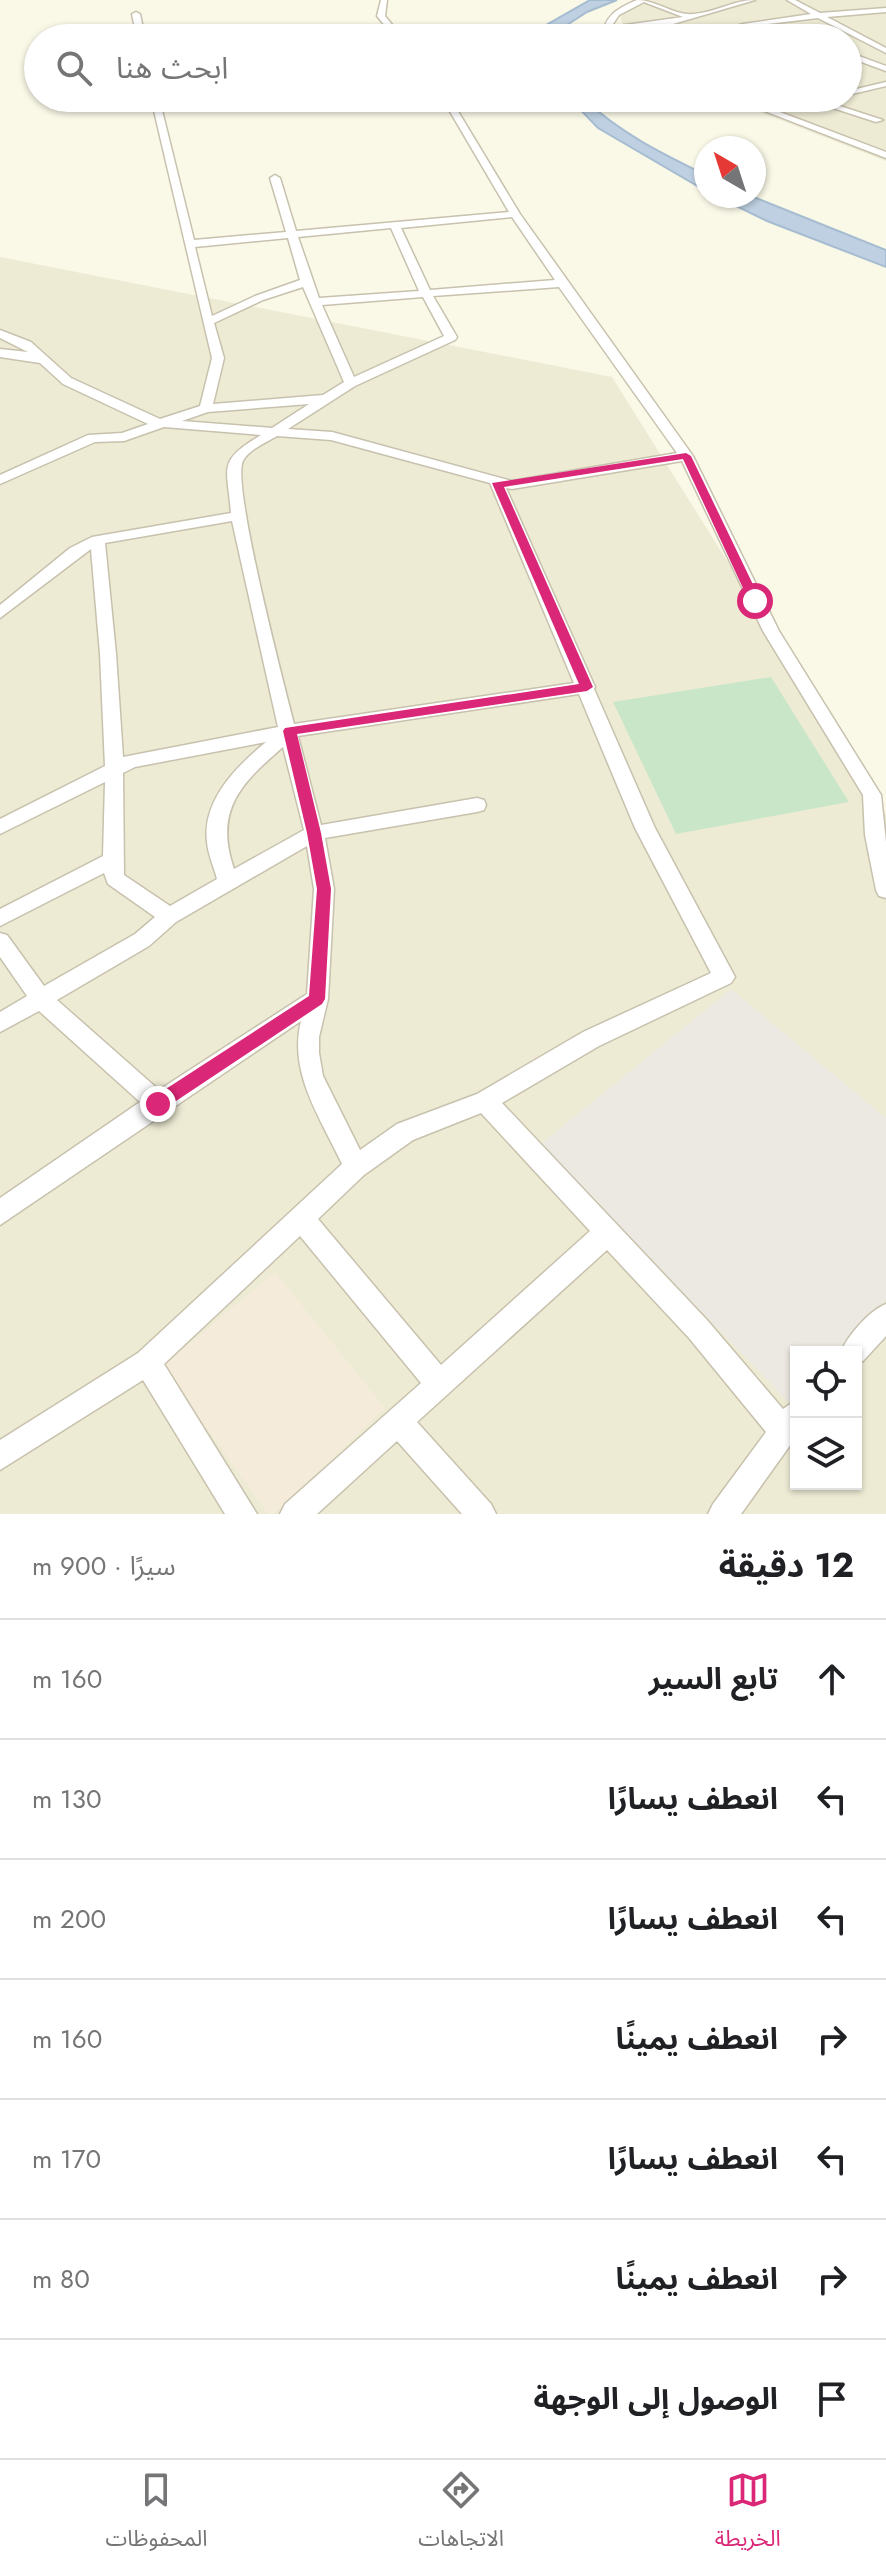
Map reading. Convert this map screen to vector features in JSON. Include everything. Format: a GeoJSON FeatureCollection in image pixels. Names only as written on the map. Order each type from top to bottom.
{"type":"FeatureCollection","features":[{"type":"Feature","properties":{"kind":"street"},"geometry":{"type":"LineString","coordinates":[[384,0],[381,16],[388,24]]}},
{"type":"Feature","properties":{"kind":"street"},"geometry":{"type":"LineString","coordinates":[[610,24],[613,14],[644,0],[716,24]]}},
{"type":"Feature","properties":{"kind":"street"},"geometry":{"type":"LineString","coordinates":[[662,24],[752,0]]}},
{"type":"Feature","properties":{"kind":"street"},"geometry":{"type":"LineString","coordinates":[[871,0],[884,6]]}},
{"type":"Feature","properties":{"kind":"street"},"geometry":{"type":"LineString","coordinates":[[783,7],[794,2],[836,24]]}},
{"type":"Feature","properties":{"kind":"street"},"geometry":{"type":"LineString","coordinates":[[700,4],[760,24],[884,6]]}},
{"type":"Feature","properties":{"kind":"street"},"geometry":{"type":"LineString","coordinates":[[136,14],[138,24]]}},
{"type":"Feature","properties":{"kind":"street"},"geometry":{"type":"LineString","coordinates":[[862,35],[871,34]]}},
{"type":"Feature","properties":{"kind":"street"},"geometry":{"type":"LineString","coordinates":[[862,39],[886,54]]}},
{"type":"Feature","properties":{"kind":"street"},"geometry":{"type":"LineString","coordinates":[[862,59],[886,54]]}},
{"type":"Feature","properties":{"kind":"street"},"geometry":{"type":"LineString","coordinates":[[862,59],[886,69]]}},
{"type":"Feature","properties":{"kind":"street"},"geometry":{"type":"LineString","coordinates":[[862,89],[886,84]]}},
{"type":"Feature","properties":{"kind":"street"},"geometry":{"type":"LineString","coordinates":[[158,112],[218,358],[206,408]]}},
{"type":"Feature","properties":{"kind":"street"},"geometry":{"type":"LineString","coordinates":[[454,112],[515,214],[686,456],[771,631],[872,795],[875,835],[886,890]]}},
{"type":"Feature","properties":{"kind":"street"},"geometry":{"type":"LineString","coordinates":[[768,112],[884,153]]}},
{"type":"Feature","properties":{"kind":"street"},"geometry":{"type":"LineString","coordinates":[[843,112],[876,122]]}},
{"type":"Feature","properties":{"kind":"street"},"geometry":{"type":"LineString","coordinates":[[834,135],[848,130]]}},
{"type":"Feature","properties":{"kind":"street"},"geometry":{"type":"LineString","coordinates":[[275,178],[306,282],[351,383]]}},
{"type":"Feature","properties":{"kind":"street"},"geometry":{"type":"LineString","coordinates":[[189,244],[515,214]]}},
{"type":"Feature","properties":{"kind":"street"},"geometry":{"type":"LineString","coordinates":[[356,1167],[312,1077],[308,1037],[317,999],[324,889],[314,833],[290,731],[278,695],[238,516],[234,467],[237,457],[351,383],[451,337],[427,295],[395,226]]}},
{"type":"Feature","properties":{"kind":"street"},"geometry":{"type":"LineString","coordinates":[[208,322],[259,298],[306,282]]}},
{"type":"Feature","properties":{"kind":"street"},"geometry":{"type":"LineString","coordinates":[[315,302],[562,283]]}},
{"type":"Feature","properties":{"kind":"street"},"geometry":{"type":"LineString","coordinates":[[0,334],[27,345],[67,381],[157,423],[332,436],[512,485],[686,456]]}},
{"type":"Feature","properties":{"kind":"street"},"geometry":{"type":"LineString","coordinates":[[0,353],[25,355],[51,366]]}},
{"type":"Feature","properties":{"kind":"street"},"geometry":{"type":"LineString","coordinates":[[0,480],[93,438],[124,437],[206,408],[326,399]]}},
{"type":"Feature","properties":{"kind":"street"},"geometry":{"type":"LineString","coordinates":[[0,1456],[147,1362],[356,1167],[405,1132],[485,1101],[591,1039],[724,977],[645,828],[497,483]]}},
{"type":"Feature","properties":{"kind":"street"},"geometry":{"type":"LineString","coordinates":[[0,613],[75,551],[97,540],[238,516]]}},
{"type":"Feature","properties":{"kind":"street"},"geometry":{"type":"LineString","coordinates":[[97,540],[104,598],[115,771],[112,860],[115,879],[169,916]]}},
{"type":"Feature","properties":{"kind":"street"},"geometry":{"type":"LineString","coordinates":[[0,827],[131,761],[290,731],[587,687]]}},
{"type":"Feature","properties":{"kind":"street"},"geometry":{"type":"LineString","coordinates":[[228,881],[216,840],[219,809],[239,776],[290,731]]}},
{"type":"Feature","properties":{"kind":"street"},"geometry":{"type":"LineString","coordinates":[[0,1023],[142,940],[169,916],[314,833],[477,805]]}},
{"type":"Feature","properties":{"kind":"street"},"geometry":{"type":"LineString","coordinates":[[0,918],[112,860]]}},
{"type":"Feature","properties":{"kind":"street"},"geometry":{"type":"LineString","coordinates":[[0,941],[42,1000],[158,1104]]}},
{"type":"Feature","properties":{"kind":"street"},"geometry":{"type":"LineString","coordinates":[[0,1213],[317,999]]}},
{"type":"Feature","properties":{"kind":"street"},"geometry":{"type":"LineString","coordinates":[[485,1101],[606,1234],[789,1422],[723,1514]]}},
{"type":"Feature","properties":{"kind":"street"},"geometry":{"type":"LineString","coordinates":[[302,1219],[440,1385]]}},
{"type":"Feature","properties":{"kind":"street"},"geometry":{"type":"LineString","coordinates":[[295,1514],[606,1234]]}},
{"type":"Feature","properties":{"kind":"street"},"geometry":{"type":"LineString","coordinates":[[859,1346],[886,1317]]}},
{"type":"Feature","properties":{"kind":"street"},"geometry":{"type":"LineString","coordinates":[[147,1362],[242,1514]]}},
{"type":"Feature","properties":{"kind":"street"},"geometry":{"type":"LineString","coordinates":[[398,1422],[481,1514]]}},
{"type":"Feature","properties":{"kind":"shaded area"},"geometry":{"type":"Polygon","coordinates":[[[634,0],[886,0],[886,161],[759,112],[862,112],[862,24],[623,24],[619,14],[634,0]]]}},
{"type":"Feature","properties":{"kind":"shaded area"},"geometry":{"type":"Polygon","coordinates":[[[0,257],[612,377],[886,815],[886,1514],[0,1514],[0,257]]]}},
{"type":"Feature","properties":{"kind":"shaded area"},"geometry":{"type":"Polygon","coordinates":[[[731,989],[886,1118],[886,1300],[844,1346],[790,1346],[790,1404],[541,1144],[731,989]]]}},
{"type":"Feature","properties":{"kind":"shaded area"},"geometry":{"type":"Polygon","coordinates":[[[275,1272],[385,1408],[273,1514],[268,1514],[163,1366],[275,1272]]]}},
{"type":"Feature","properties":{"kind":"green space"},"geometry":{"type":"Polygon","coordinates":[[[771,677],[849,802],[676,834],[613,702],[771,677]]]}},
{"type":"Feature","properties":{"kind":"water"},"geometry":{"type":"Polygon","coordinates":[[[590,0],[617,0],[587,12],[569,24],[548,24],[590,0]]]}},
{"type":"Feature","properties":{"kind":"water"},"geometry":{"type":"Polygon","coordinates":[[[583,112],[600,112],[626,132],[694,169],[694,184],[598,128],[583,112]]]}},
{"type":"Feature","properties":{"kind":"water"},"geometry":{"type":"Polygon","coordinates":[[[766,202],[886,250],[886,267],[740,208],[766,208],[766,202]]]}},
{"type":"Feature","properties":{"kind":"route"},"geometry":{"type":"LineString","coordinates":[[158,1104],[317,999],[324,889],[290,731],[587,687],[497,483],[512,485],[686,456],[755,601]]}}]}
